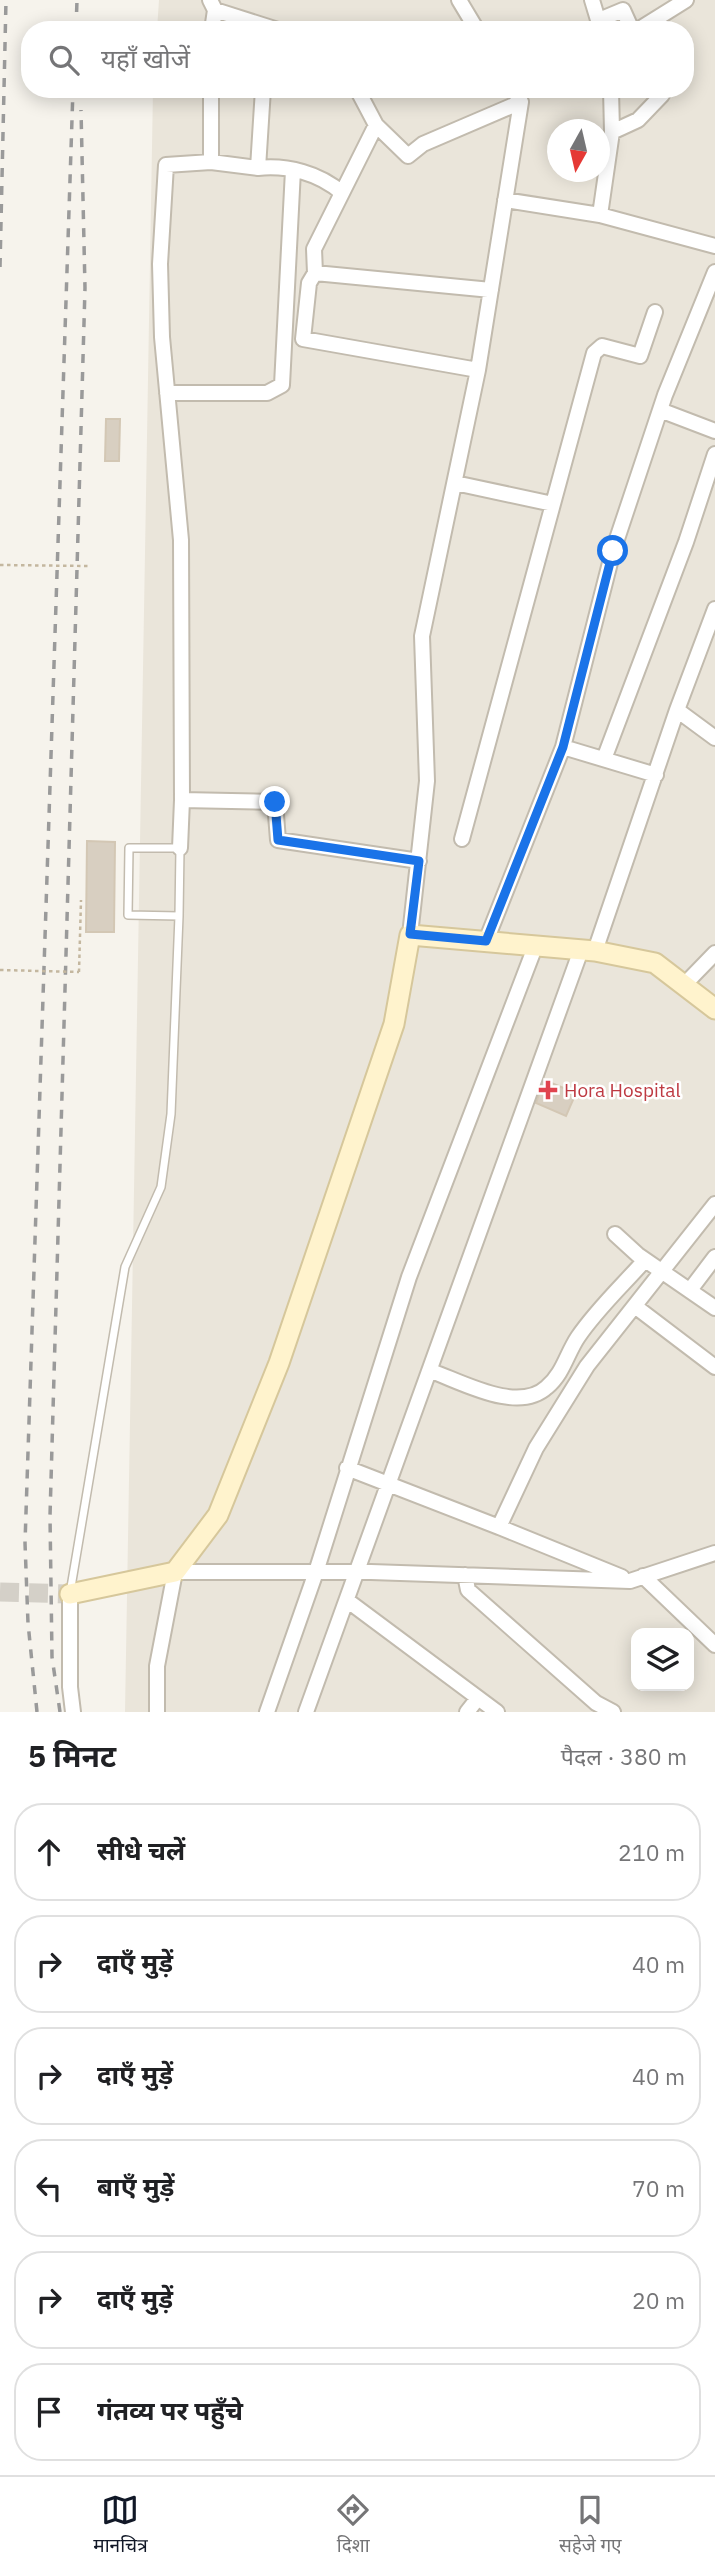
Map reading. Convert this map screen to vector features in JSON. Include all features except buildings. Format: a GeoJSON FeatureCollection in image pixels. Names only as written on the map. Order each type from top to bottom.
{"type":"FeatureCollection","features":[{"type":"Feature","properties":{"kind":"street"},"geometry":{"type":"LineString","coordinates":[[459,0],[472,21]]}},
{"type":"Feature","properties":{"kind":"street"},"geometry":{"type":"LineString","coordinates":[[592,0],[599,21]]}},
{"type":"Feature","properties":{"kind":"street"},"geometry":{"type":"LineString","coordinates":[[652,21],[686,0]]}},
{"type":"Feature","properties":{"kind":"street"},"geometry":{"type":"LineString","coordinates":[[212,5],[253,21]]}},
{"type":"Feature","properties":{"kind":"street"},"geometry":{"type":"LineString","coordinates":[[606,21],[623,10],[628,21]]}},
{"type":"Feature","properties":{"kind":"street"},"geometry":{"type":"LineString","coordinates":[[211,98],[211,162]]}},
{"type":"Feature","properties":{"kind":"street"},"geometry":{"type":"LineString","coordinates":[[258,168],[262,98]]}},
{"type":"Feature","properties":{"kind":"street"},"geometry":{"type":"LineString","coordinates":[[362,98],[376,125],[408,156],[423,145],[521,102]]}},
{"type":"Feature","properties":{"kind":"street"},"geometry":{"type":"LineString","coordinates":[[157,1712],[157,1666],[175,1572],[218,1515],[279,1363],[394,1024],[410,934],[427,781],[422,636],[478,370],[521,102],[519,98]]}},
{"type":"Feature","properties":{"kind":"street"},"geometry":{"type":"LineString","coordinates":[[600,215],[612,132],[611,98]]}},
{"type":"Feature","properties":{"kind":"street"},"geometry":{"type":"LineString","coordinates":[[612,132],[638,120],[659,98]]}},
{"type":"Feature","properties":{"kind":"street"},"geometry":{"type":"LineString","coordinates":[[303,339],[309,283],[316,273],[314,249],[376,125]]}},
{"type":"Feature","properties":{"kind":"street"},"geometry":{"type":"LineString","coordinates":[[180,848],[181,540],[167,393],[160,264],[166,164],[211,162],[258,168],[277,166],[326,178],[342,192]]}},
{"type":"Feature","properties":{"kind":"street"},"geometry":{"type":"LineString","coordinates":[[167,393],[268,393],[282,386],[293,170]]}},
{"type":"Feature","properties":{"kind":"street"},"geometry":{"type":"LineString","coordinates":[[505,200],[600,215],[715,246]]}},
{"type":"Feature","properties":{"kind":"street"},"geometry":{"type":"LineString","coordinates":[[486,941],[563,747],[613,551],[660,410],[715,272]]}},
{"type":"Feature","properties":{"kind":"street"},"geometry":{"type":"LineString","coordinates":[[316,273],[491,290]]}},
{"type":"Feature","properties":{"kind":"street"},"geometry":{"type":"LineString","coordinates":[[462,839],[596,350],[605,347],[640,356],[655,312]]}},
{"type":"Feature","properties":{"kind":"street"},"geometry":{"type":"LineString","coordinates":[[285,340],[303,339],[478,370]]}},
{"type":"Feature","properties":{"kind":"street"},"geometry":{"type":"LineString","coordinates":[[660,410],[715,430]]}},
{"type":"Feature","properties":{"kind":"street"},"geometry":{"type":"LineString","coordinates":[[604,759],[686,542],[715,454]]}},
{"type":"Feature","properties":{"kind":"street"},"geometry":{"type":"LineString","coordinates":[[455,483],[553,504]]}},
{"type":"Feature","properties":{"kind":"street"},"geometry":{"type":"LineString","coordinates":[[306,1712],[430,1371],[656,775],[677,709],[715,609]]}},
{"type":"Feature","properties":{"kind":"street"},"geometry":{"type":"LineString","coordinates":[[677,709],[715,737]]}},
{"type":"Feature","properties":{"kind":"street"},"geometry":{"type":"LineString","coordinates":[[563,747],[656,775]]}},
{"type":"Feature","properties":{"kind":"street"},"geometry":{"type":"LineString","coordinates":[[182,800],[275,802],[278,840],[419,861]]}},
{"type":"Feature","properties":{"kind":"street"},"geometry":{"type":"LineString","coordinates":[[410,934],[588,950],[655,963],[715,1009]]}},
{"type":"Feature","properties":{"kind":"street"},"geometry":{"type":"LineString","coordinates":[[267,1712],[316,1572],[410,1277],[536,947]]}},
{"type":"Feature","properties":{"kind":"street"},"geometry":{"type":"LineString","coordinates":[[684,985],[715,953]]}},
{"type":"Feature","properties":{"kind":"street"},"geometry":{"type":"LineString","coordinates":[[499,1527],[536,1448],[587,1366],[715,1204]]}},
{"type":"Feature","properties":{"kind":"street"},"geometry":{"type":"LineString","coordinates":[[615,1234],[645,1260],[715,1308]]}},
{"type":"Feature","properties":{"kind":"street"},"geometry":{"type":"LineString","coordinates":[[690,1290],[715,1257]]}},
{"type":"Feature","properties":{"kind":"street"},"geometry":{"type":"LineString","coordinates":[[430,1371],[505,1397],[533,1397],[547,1388],[559,1374],[578,1337],[645,1260]]}},
{"type":"Feature","properties":{"kind":"street"},"geometry":{"type":"LineString","coordinates":[[636,1307],[705,1361],[714,1362]]}},
{"type":"Feature","properties":{"kind":"street"},"geometry":{"type":"LineString","coordinates":[[347,1468],[636,1578],[715,1645]]}},
{"type":"Feature","properties":{"kind":"street"},"geometry":{"type":"LineString","coordinates":[[72,1712],[69,1687],[70,1594],[175,1572],[359,1572],[636,1578],[715,1553]]}},
{"type":"Feature","properties":{"kind":"street"},"geometry":{"type":"LineString","coordinates":[[465,1576],[468,1590],[596,1703],[613,1712]]}},
{"type":"Feature","properties":{"kind":"street"},"geometry":{"type":"LineString","coordinates":[[348,1601],[497,1712]]}},
{"type":"Feature","properties":{"kind":"street"},"geometry":{"type":"LineString","coordinates":[[467,1712],[478,1698]]}},
{"type":"Feature","properties":{"kind":"lane"},"geometry":{"type":"LineString","coordinates":[[70,1594],[125,1267],[161,1187],[171,1114],[179,916],[180,848],[129,848],[128,915],[179,916]]}},
{"type":"Feature","properties":{"kind":"path"},"geometry":{"type":"LineString","coordinates":[[0,565],[88,566]]}},
{"type":"Feature","properties":{"kind":"path"},"geometry":{"type":"LineString","coordinates":[[0,970],[79,972],[81,900]]}},
{"type":"Feature","properties":{"kind":"shaded area"},"geometry":{"type":"Polygon","coordinates":[[[159,0],[715,0],[715,1712],[125,1712],[153,98],[694,98],[694,21],[158,21],[159,0]]]}},
{"type":"Feature","properties":{"kind":"tunnel"},"geometry":{"type":"LineString","coordinates":[[0,1592],[70,1594]]}},
{"type":"Feature","properties":{"kind":"railway"},"geometry":{"type":"LineString","coordinates":[[0,267],[6,0]]}},
{"type":"Feature","properties":{"kind":"railway"},"geometry":{"type":"LineString","coordinates":[[76,21],[77,0]]}},
{"type":"Feature","properties":{"kind":"railway"},"geometry":{"type":"LineString","coordinates":[[37,1712],[28,1623],[25,1543],[73,98]]}},
{"type":"Feature","properties":{"kind":"railway"},"geometry":{"type":"LineString","coordinates":[[60,1712],[52,1657],[50,1516],[85,288],[81,110]]}},
{"type":"Feature","properties":{"kind":"place","name":"Hora Hospital"},"geometry":{"type":"Point","coordinates":[548,1090]}},
{"type":"Feature","properties":{"kind":"route"},"geometry":{"type":"LineString","coordinates":[[275,802],[278,840],[419,861],[410,934],[486,941],[563,747],[613,551]]}}]}
